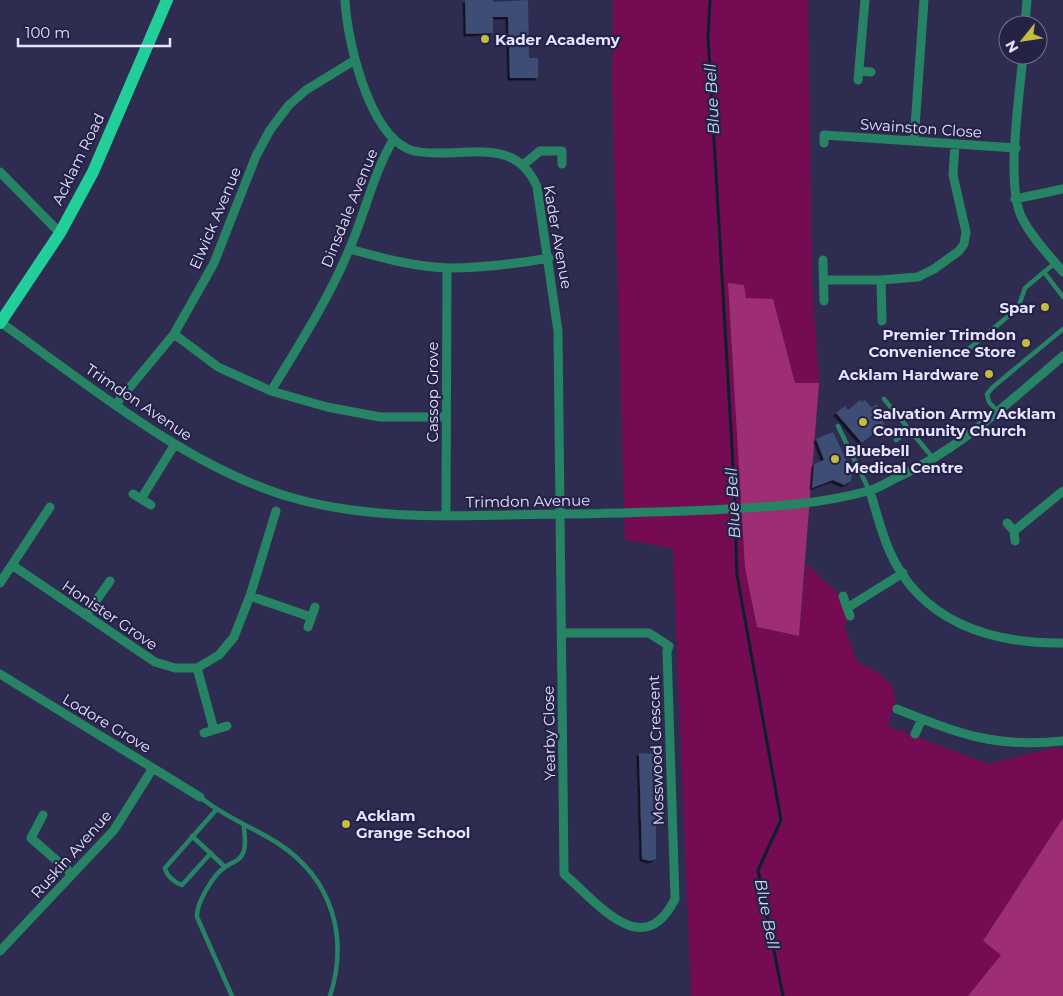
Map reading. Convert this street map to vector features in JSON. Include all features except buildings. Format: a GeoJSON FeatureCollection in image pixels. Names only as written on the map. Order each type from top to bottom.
{"type":"FeatureCollection","features":[{"type":"Feature","properties":{"kind":"main road","name":"Acklam Road"},"geometry":{"type":"LineString","coordinates":[[0,323],[60,233],[93,172],[167,0]]}},
{"type":"Feature","properties":{"kind":"street","name":"Kader Avenue"},"geometry":{"type":"LineString","coordinates":[[345,0],[346,18],[355,60],[378,122],[394,140],[409,150],[425,153],[503,153],[517,159],[531,173],[537,187],[549,258],[558,332],[560,514]]}},
{"type":"Feature","properties":{"kind":"street"},"geometry":{"type":"LineString","coordinates":[[865,0],[858,76],[871,72]]}},
{"type":"Feature","properties":{"kind":"street"},"geometry":{"type":"LineString","coordinates":[[914,141],[924,0]]}},
{"type":"Feature","properties":{"kind":"street"},"geometry":{"type":"LineString","coordinates":[[1026,15],[1027,0]]}},
{"type":"Feature","properties":{"kind":"street","name":"Elwick Avenue"},"geometry":{"type":"LineString","coordinates":[[116,404],[174,334],[214,263],[256,156],[270,130],[289,105],[306,90],[355,60]]}},
{"type":"Feature","properties":{"kind":"street"},"geometry":{"type":"LineString","coordinates":[[1021,65],[1014,174],[1015,199],[1021,217],[1032,234],[1063,272]]}},
{"type":"Feature","properties":{"kind":"street","name":"Swainston Close"},"geometry":{"type":"LineString","coordinates":[[824,135],[1016,148]]}},
{"type":"Feature","properties":{"kind":"street","name":"Dinsdale Avenue"},"geometry":{"type":"LineString","coordinates":[[271,391],[323,306],[350,249],[382,159],[394,140]]}},
{"type":"Feature","properties":{"kind":"street"},"geometry":{"type":"LineString","coordinates":[[824,280],[911,278],[926,274],[959,251],[964,244],[966,232],[952,167],[955,144]]}},
{"type":"Feature","properties":{"kind":"street"},"geometry":{"type":"LineString","coordinates":[[523,165],[540,151],[562,152],[562,164]]}},
{"type":"Feature","properties":{"kind":"street"},"geometry":{"type":"LineString","coordinates":[[0,172],[60,233]]}},
{"type":"Feature","properties":{"kind":"street"},"geometry":{"type":"LineString","coordinates":[[1015,199],[1063,189]]}},
{"type":"Feature","properties":{"kind":"street"},"geometry":{"type":"LineString","coordinates":[[350,249],[395,261],[447,268],[494,267],[549,258]]}},
{"type":"Feature","properties":{"kind":"street"},"geometry":{"type":"LineString","coordinates":[[823,260],[824,301]]}},
{"type":"Feature","properties":{"kind":"street","name":"Cassop Grove"},"geometry":{"type":"LineString","coordinates":[[446,516],[447,268]]}},
{"type":"Feature","properties":{"kind":"street"},"geometry":{"type":"LineString","coordinates":[[881,280],[882,321]]}},
{"type":"Feature","properties":{"kind":"street","name":"Trimdon Avenue"},"geometry":{"type":"LineString","coordinates":[[0,323],[175,444],[220,469],[282,495],[334,507],[390,514],[446,516],[646,514],[764,508],[811,503],[870,491],[934,460],[963,440],[1063,356]]}},
{"type":"Feature","properties":{"kind":"street"},"geometry":{"type":"LineString","coordinates":[[174,334],[218,367],[271,391],[327,408],[380,417],[445,417]]}},
{"type":"Feature","properties":{"kind":"street"},"geometry":{"type":"LineString","coordinates":[[151,505],[137,497],[175,444]]}},
{"type":"Feature","properties":{"kind":"street"},"geometry":{"type":"LineString","coordinates":[[870,491],[889,550],[902,573],[934,607],[973,630],[1017,642],[1063,643]]}},
{"type":"Feature","properties":{"kind":"street"},"geometry":{"type":"LineString","coordinates":[[1014,531],[1063,491]]}},
{"type":"Feature","properties":{"kind":"street"},"geometry":{"type":"LineString","coordinates":[[0,583],[50,507]]}},
{"type":"Feature","properties":{"kind":"street"},"geometry":{"type":"LineString","coordinates":[[214,730],[198,668],[219,655],[234,637],[250,596],[276,511]]}},
{"type":"Feature","properties":{"kind":"street","name":"Yearby Close"},"geometry":{"type":"LineString","coordinates":[[560,514],[564,874],[623,925]]}},
{"type":"Feature","properties":{"kind":"street"},"geometry":{"type":"LineString","coordinates":[[1007,522],[1014,531],[1015,541]]}},
{"type":"Feature","properties":{"kind":"street","name":"Honister Grove"},"geometry":{"type":"LineString","coordinates":[[12,565],[155,662],[176,668],[198,668]]}},
{"type":"Feature","properties":{"kind":"street"},"geometry":{"type":"LineString","coordinates":[[844,596],[849,612],[902,573]]}},
{"type":"Feature","properties":{"kind":"street"},"geometry":{"type":"LineString","coordinates":[[86,615],[110,581]]}},
{"type":"Feature","properties":{"kind":"street"},"geometry":{"type":"LineString","coordinates":[[250,596],[311,618]]}},
{"type":"Feature","properties":{"kind":"street"},"geometry":{"type":"LineString","coordinates":[[308,627],[315,607]]}},
{"type":"Feature","properties":{"kind":"street","name":"Mosswood Crescent"},"geometry":{"type":"LineString","coordinates":[[562,634],[649,633],[669,646],[667,651],[675,899],[667,914],[658,923],[640,929],[623,925]]}},
{"type":"Feature","properties":{"kind":"street","name":"Lodore Grove"},"geometry":{"type":"LineString","coordinates":[[0,674],[200,797]]}},
{"type":"Feature","properties":{"kind":"street"},"geometry":{"type":"LineString","coordinates":[[898,709],[961,734],[990,741],[1063,741]]}},
{"type":"Feature","properties":{"kind":"street"},"geometry":{"type":"LineString","coordinates":[[915,734],[922,719]]}},
{"type":"Feature","properties":{"kind":"street"},"geometry":{"type":"LineString","coordinates":[[204,733],[227,726]]}},
{"type":"Feature","properties":{"kind":"street","name":"Ruskin Avenue"},"geometry":{"type":"LineString","coordinates":[[0,951],[114,830],[153,768]]}},
{"type":"Feature","properties":{"kind":"street"},"geometry":{"type":"LineString","coordinates":[[43,815],[30,838],[72,874]]}},
{"type":"Feature","properties":{"kind":"lane"},"geometry":{"type":"LineString","coordinates":[[959,357],[1018,308],[1025,288],[1055,263]]}},
{"type":"Feature","properties":{"kind":"lane"},"geometry":{"type":"LineString","coordinates":[[1044,272],[1063,297]]}},
{"type":"Feature","properties":{"kind":"lane"},"geometry":{"type":"LineString","coordinates":[[998,412],[989,402],[988,394],[993,387],[1063,329]]}},
{"type":"Feature","properties":{"kind":"lane"},"geometry":{"type":"LineString","coordinates":[[884,399],[934,460]]}},
{"type":"Feature","properties":{"kind":"lane"},"geometry":{"type":"LineString","coordinates":[[838,426],[870,491]]}},
{"type":"Feature","properties":{"kind":"lane"},"geometry":{"type":"LineString","coordinates":[[896,440],[909,430]]}},
{"type":"Feature","properties":{"kind":"lane"},"geometry":{"type":"LineString","coordinates":[[200,797],[216,810],[279,844],[295,856],[314,878],[327,899],[338,934],[336,973],[330,996]]}},
{"type":"Feature","properties":{"kind":"lane"},"geometry":{"type":"LineString","coordinates":[[211,853],[184,883],[178,884],[165,871],[165,868],[216,810]]}},
{"type":"Feature","properties":{"kind":"lane"},"geometry":{"type":"LineString","coordinates":[[232,996],[197,917],[200,900],[225,867],[233,864],[244,851],[244,825]]}},
{"type":"Feature","properties":{"kind":"lane"},"geometry":{"type":"LineString","coordinates":[[192,836],[225,867]]}},
{"type":"Feature","properties":{"kind":"shaded area"},"geometry":{"type":"Polygon","coordinates":[[[613,0],[808,0],[812,281],[819,383],[795,383],[773,299],[745,568],[757,627],[799,636],[806,564],[838,593],[848,622],[844,624],[857,662],[877,672],[893,688],[895,703],[888,726],[988,764],[1056,747],[1063,750],[1063,818],[983,941],[1001,955],[968,996],[691,996],[673,548],[625,540],[612,83],[613,0]]]}},
{"type":"Feature","properties":{"kind":"shaded area"},"geometry":{"type":"Polygon","coordinates":[[[728,283],[744,285],[746,298],[773,299],[795,383],[819,383],[799,636],[757,627],[745,568],[728,283]]]}},
{"type":"Feature","properties":{"kind":"shaded area"},"geometry":{"type":"Polygon","coordinates":[[[1063,818],[1063,996],[968,996],[1001,955],[983,941],[1063,818]]]}},
{"type":"Feature","properties":{"kind":"waterway","name":"Blue Bell"},"geometry":{"type":"LineString","coordinates":[[710,0],[708,37],[734,482],[737,575],[781,820],[758,870],[783,996]]}},
{"type":"Feature","properties":{"kind":"place","name":"Kader Academy"},"geometry":{"type":"Point","coordinates":[485,39]}},
{"type":"Feature","properties":{"kind":"place","name":"Spar"},"geometry":{"type":"Point","coordinates":[1045,307]}},
{"type":"Feature","properties":{"kind":"place","name":"Premier Trimdon Convenience Store"},"geometry":{"type":"Point","coordinates":[1026,343]}},
{"type":"Feature","properties":{"kind":"place","name":"Acklam Hardware"},"geometry":{"type":"Point","coordinates":[989,374]}},
{"type":"Feature","properties":{"kind":"place","name":"Salvation Army Acklam Community Church"},"geometry":{"type":"Point","coordinates":[863,422]}},
{"type":"Feature","properties":{"kind":"place","name":"Bluebell Medical Centre"},"geometry":{"type":"Point","coordinates":[835,459]}},
{"type":"Feature","properties":{"kind":"place","name":"Acklam Grange School"},"geometry":{"type":"Point","coordinates":[346,824]}}]}
